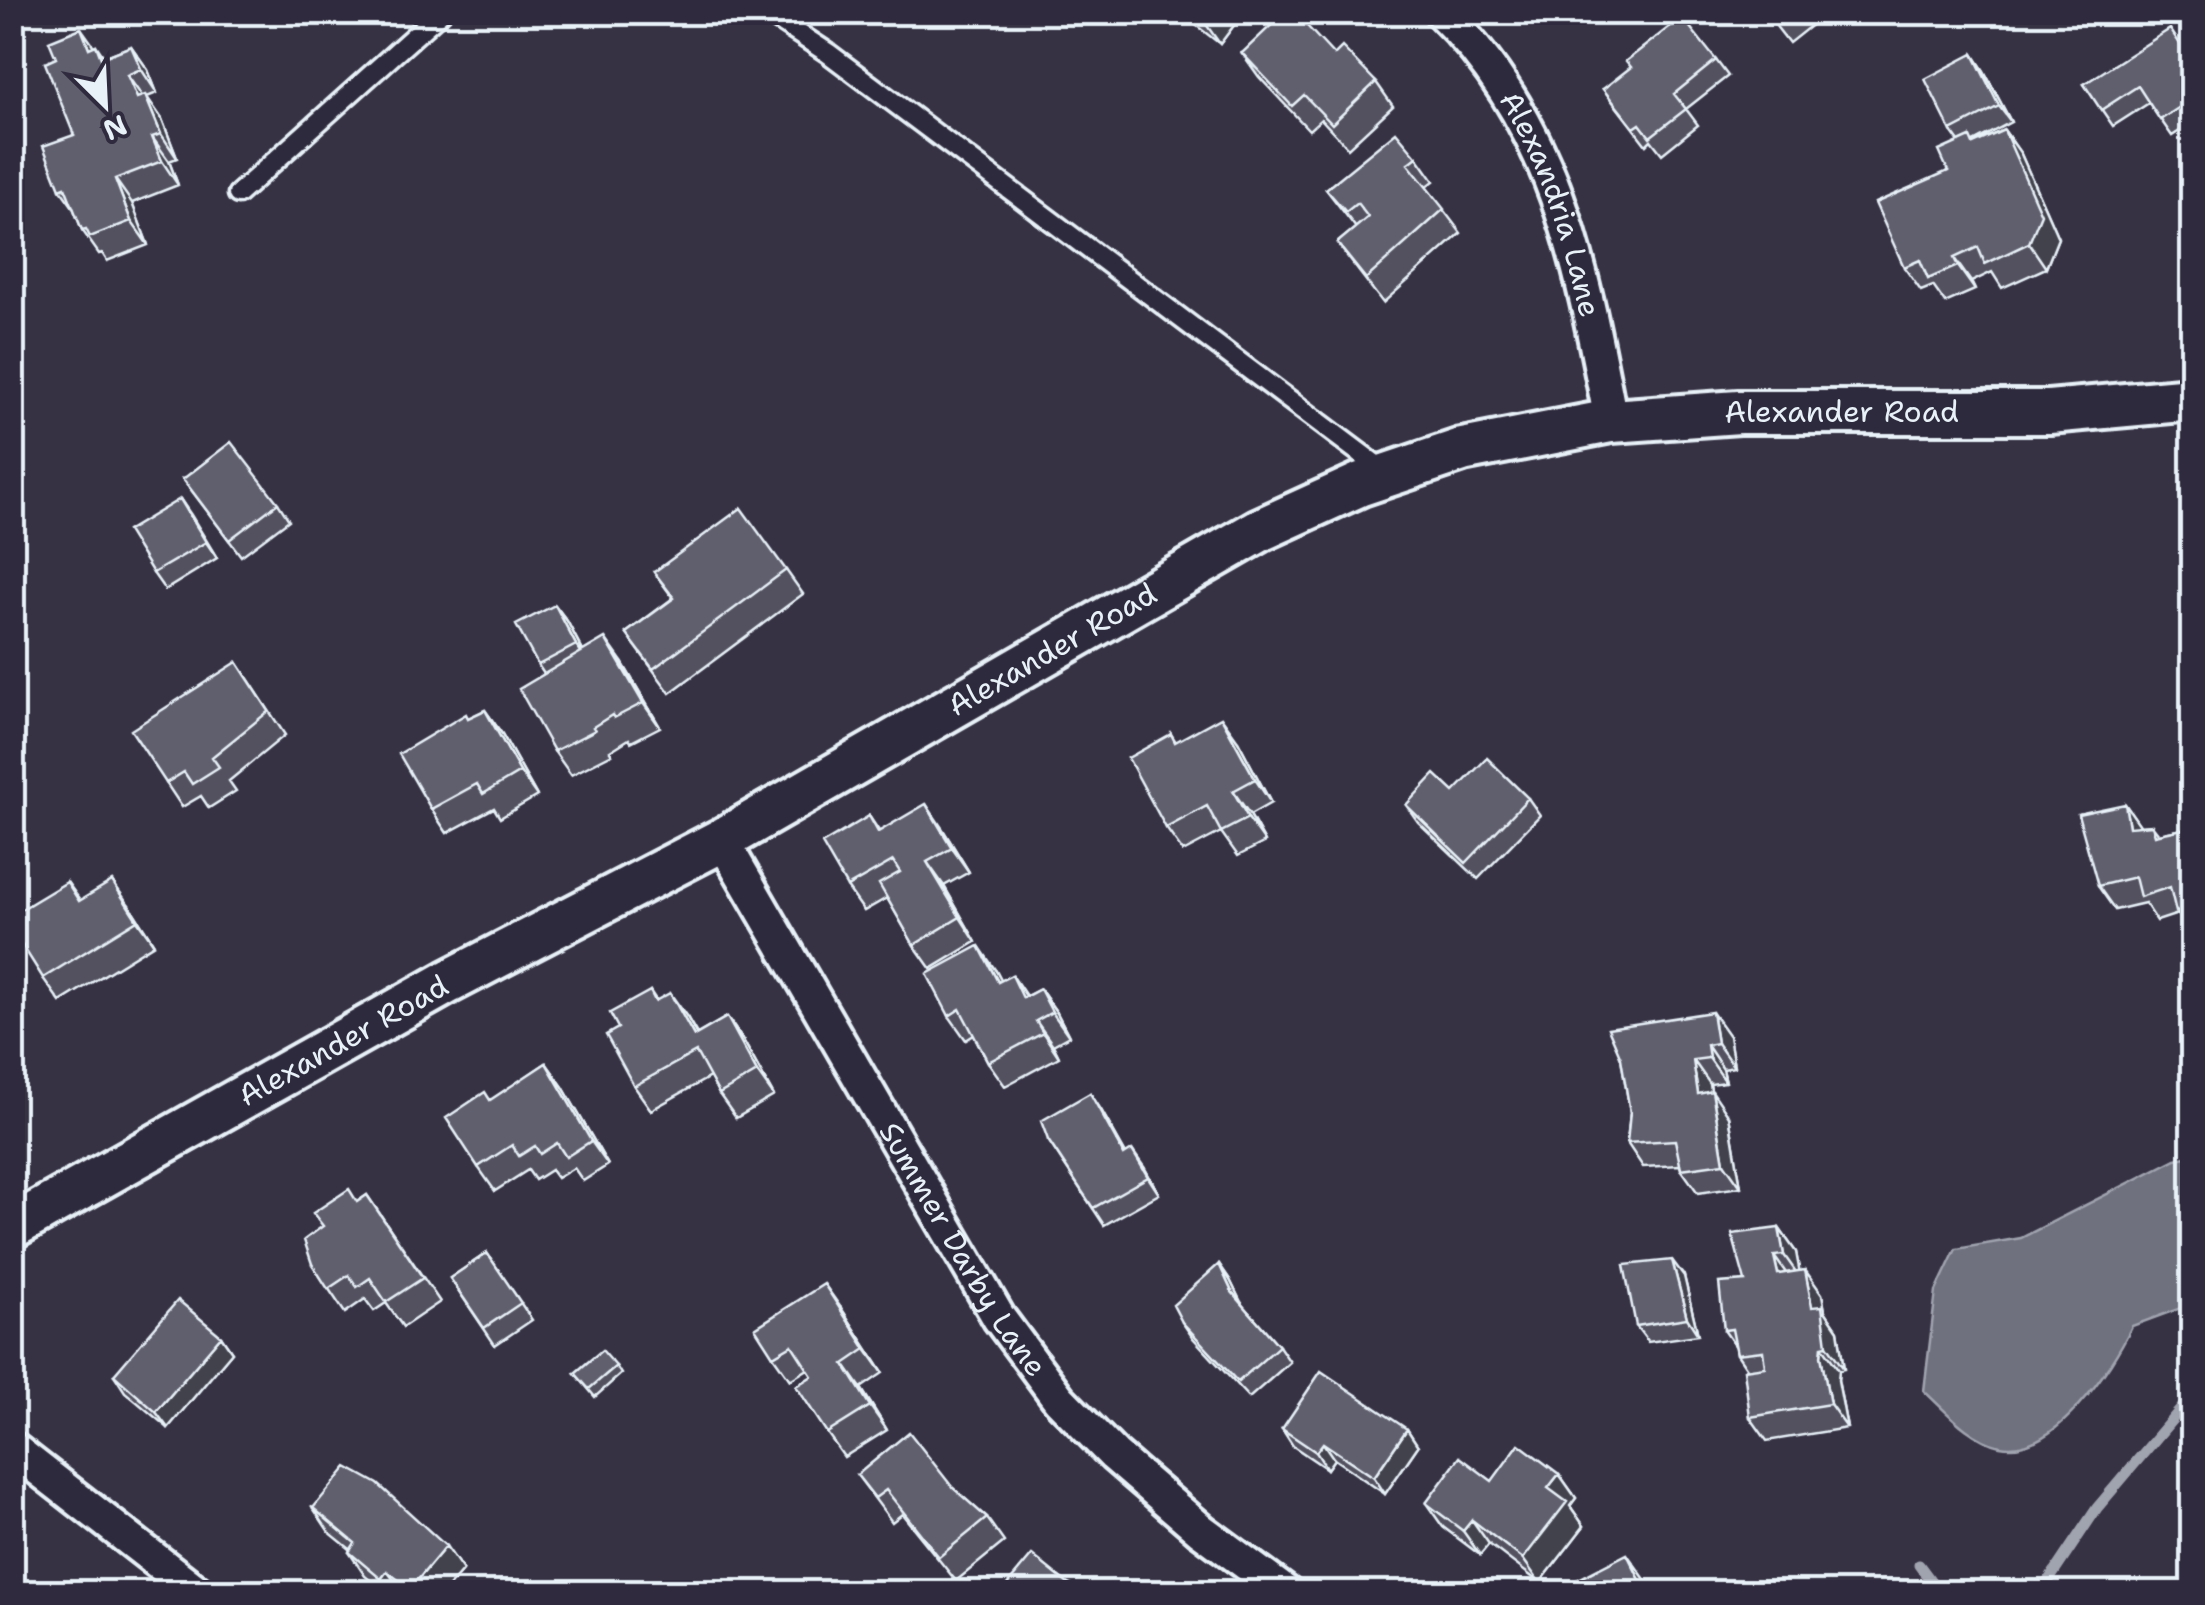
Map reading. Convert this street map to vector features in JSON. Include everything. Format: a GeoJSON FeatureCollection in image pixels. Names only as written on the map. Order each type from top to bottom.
{"type":"FeatureCollection","features":[{"type":"Feature","properties":{"kind":"street","name":"Alexandria Lane"},"geometry":{"type":"LineString","coordinates":[[1454,17],[1498,74],[1552,178],[1588,298],[1612,421]]}},
{"type":"Feature","properties":{"kind":"street","name":"Alexander Road"},"geometry":{"type":"LineString","coordinates":[[12,1228],[448,982],[722,840],[1260,530],[1388,474],[1462,450],[1612,421],[1739,412],[2050,412],[2192,399]]}},
{"type":"Feature","properties":{"kind":"street","name":"Summer Darby Lane"},"geometry":{"type":"LineString","coordinates":[[722,840],[999,1318],[1059,1398],[1114,1456],[1201,1530],[1285,1592]]}},
{"type":"Feature","properties":{"kind":"street"},"geometry":{"type":"LineString","coordinates":[[12,1448],[197,1592]]}},
{"type":"Feature","properties":{"kind":"lane"},"geometry":{"type":"LineString","coordinates":[[238,194],[442,12]]}},
{"type":"Feature","properties":{"kind":"lane"},"geometry":{"type":"LineString","coordinates":[[766,12],[828,53],[1388,474]]}},
{"type":"Feature","properties":{"kind":"water"},"geometry":{"type":"Polygon","coordinates":[[[2192,1156],[2192,1304],[2132,1326],[2096,1385],[2060,1424],[2041,1438],[2020,1446],[2000,1446],[1968,1431],[1924,1391],[1936,1291],[1956,1249],[2021,1238],[2176,1159],[2192,1156]]]}},
{"type":"Feature","properties":{"kind":"building"},"geometry":{"type":"Polygon","coordinates":[[[1193,12],[1209,12],[1203,20],[1193,12]]]}},
{"type":"Feature","properties":{"kind":"building"},"geometry":{"type":"Polygon","coordinates":[[[1285,12],[1294,12],[1334,55],[1342,47],[1376,82],[1332,124],[1304,95],[1292,106],[1242,53],[1285,12]]]}},
{"type":"Feature","properties":{"kind":"building"},"geometry":{"type":"Polygon","coordinates":[[[1682,17],[1716,60],[1674,94],[1686,109],[1650,137],[1640,124],[1634,128],[1603,89],[1631,67],[1626,61],[1682,17]]]}},
{"type":"Feature","properties":{"kind":"building"},"geometry":{"type":"Polygon","coordinates":[[[81,28],[89,48],[96,45],[101,58],[131,46],[141,69],[127,75],[137,98],[145,95],[161,134],[152,137],[162,161],[115,179],[131,221],[90,237],[86,229],[82,230],[65,187],[60,189],[43,146],[74,135],[45,63],[56,58],[49,41],[81,28]]]}},
{"type":"Feature","properties":{"kind":"building"},"geometry":{"type":"Polygon","coordinates":[[[2170,29],[2180,44],[2192,36],[2192,99],[2160,120],[2138,86],[2101,110],[2084,84],[2170,29]]]}},
{"type":"Feature","properties":{"kind":"building"},"geometry":{"type":"Polygon","coordinates":[[[1973,54],[1999,106],[1951,131],[1925,79],[1973,54]]]}},
{"type":"Feature","properties":{"kind":"building"},"geometry":{"type":"Polygon","coordinates":[[[2004,130],[2041,214],[2029,243],[1985,264],[1978,247],[1954,258],[1958,266],[1928,279],[1920,260],[1904,267],[1875,203],[1948,171],[1939,151],[1970,137],[1973,144],[2004,130]]]}},
{"type":"Feature","properties":{"kind":"building"},"geometry":{"type":"Polygon","coordinates":[[[1396,132],[1417,157],[1408,164],[1444,209],[1366,279],[1337,243],[1368,217],[1357,203],[1346,212],[1326,189],[1396,132]]]}},
{"type":"Feature","properties":{"kind":"building"},"geometry":{"type":"Polygon","coordinates":[[[231,442],[278,503],[229,540],[183,479],[231,442]]]}},
{"type":"Feature","properties":{"kind":"building"},"geometry":{"type":"Polygon","coordinates":[[[180,499],[206,542],[153,573],[127,531],[180,499]]]}},
{"type":"Feature","properties":{"kind":"building"},"geometry":{"type":"Polygon","coordinates":[[[741,508],[786,570],[653,669],[626,633],[674,598],[654,572],[741,508]]]}},
{"type":"Feature","properties":{"kind":"building"},"geometry":{"type":"Polygon","coordinates":[[[555,605],[576,645],[538,665],[516,625],[555,605]]]}},
{"type":"Feature","properties":{"kind":"building"},"geometry":{"type":"Polygon","coordinates":[[[605,638],[643,703],[614,718],[612,715],[593,727],[595,730],[554,751],[519,689],[605,638]]]}},
{"type":"Feature","properties":{"kind":"building"},"geometry":{"type":"Polygon","coordinates":[[[237,662],[269,711],[212,757],[219,767],[192,784],[184,772],[166,783],[131,730],[237,662]]]}},
{"type":"Feature","properties":{"kind":"building"},"geometry":{"type":"Polygon","coordinates":[[[485,710],[520,772],[483,794],[477,784],[431,809],[399,754],[466,714],[468,718],[485,710]]]}},
{"type":"Feature","properties":{"kind":"building"},"geometry":{"type":"Polygon","coordinates":[[[1221,717],[1255,779],[1233,791],[1248,818],[1221,832],[1207,806],[1166,828],[1128,758],[1171,734],[1175,742],[1221,717]]]}},
{"type":"Feature","properties":{"kind":"building"},"geometry":{"type":"Polygon","coordinates":[[[1487,758],[1528,798],[1466,863],[1406,805],[1435,774],[1454,792],[1487,758]]]}},
{"type":"Feature","properties":{"kind":"building"},"geometry":{"type":"Polygon","coordinates":[[[926,804],[952,848],[927,862],[960,917],[914,945],[879,884],[900,872],[893,861],[847,887],[822,844],[869,816],[878,832],[926,804]]]}},
{"type":"Feature","properties":{"kind":"building"},"geometry":{"type":"Polygon","coordinates":[[[2125,804],[2129,827],[2152,825],[2155,835],[2192,827],[2192,908],[2176,912],[2170,887],[2140,897],[2135,877],[2098,886],[2078,814],[2125,804]]]}},
{"type":"Feature","properties":{"kind":"building"},"geometry":{"type":"Polygon","coordinates":[[[112,881],[137,920],[43,978],[12,929],[12,915],[67,882],[79,901],[112,881]]]}},
{"type":"Feature","properties":{"kind":"building"},"geometry":{"type":"Polygon","coordinates":[[[979,946],[998,982],[1012,975],[1023,998],[1040,989],[1052,1012],[1036,1021],[1043,1033],[988,1062],[960,1009],[949,1016],[927,974],[979,946]]]}},
{"type":"Feature","properties":{"kind":"building"},"geometry":{"type":"Polygon","coordinates":[[[650,991],[655,1001],[670,993],[694,1036],[727,1017],[757,1072],[719,1094],[696,1052],[634,1086],[606,1035],[618,1028],[610,1013],[650,991]]]}},
{"type":"Feature","properties":{"kind":"building"},"geometry":{"type":"Polygon","coordinates":[[[1712,1012],[1717,1043],[1707,1045],[1709,1058],[1693,1060],[1698,1094],[1712,1091],[1724,1163],[1681,1169],[1675,1140],[1627,1143],[1630,1112],[1621,1058],[1608,1028],[1712,1012]]]}},
{"type":"Feature","properties":{"kind":"building"},"geometry":{"type":"Polygon","coordinates":[[[546,1063],[591,1141],[566,1157],[557,1143],[540,1154],[535,1146],[519,1156],[512,1145],[478,1167],[446,1118],[485,1092],[490,1100],[546,1063]]]}},
{"type":"Feature","properties":{"kind":"building"},"geometry":{"type":"Polygon","coordinates":[[[1090,1093],[1124,1155],[1132,1150],[1148,1177],[1093,1208],[1048,1140],[1041,1121],[1090,1093]]]}},
{"type":"Feature","properties":{"kind":"building"},"geometry":{"type":"Polygon","coordinates":[[[349,1189],[357,1202],[367,1195],[423,1278],[386,1302],[370,1278],[357,1287],[349,1275],[328,1289],[312,1264],[304,1240],[323,1226],[313,1213],[349,1189]]]}},
{"type":"Feature","properties":{"kind":"building"},"geometry":{"type":"Polygon","coordinates":[[[1779,1228],[1784,1255],[1774,1256],[1778,1274],[1805,1270],[1812,1307],[1822,1306],[1827,1345],[1822,1346],[1821,1356],[1830,1404],[1750,1417],[1744,1370],[1765,1367],[1763,1351],[1737,1354],[1732,1329],[1724,1330],[1719,1283],[1745,1281],[1732,1234],[1779,1228]]]}},
{"type":"Feature","properties":{"kind":"building"},"geometry":{"type":"Polygon","coordinates":[[[487,1253],[521,1303],[484,1328],[450,1278],[487,1253]]]}},
{"type":"Feature","properties":{"kind":"building"},"geometry":{"type":"Polygon","coordinates":[[[1672,1260],[1687,1318],[1636,1326],[1624,1265],[1672,1260]]]}},
{"type":"Feature","properties":{"kind":"building"},"geometry":{"type":"Polygon","coordinates":[[[1219,1264],[1232,1292],[1279,1346],[1238,1382],[1182,1322],[1173,1305],[1219,1264]]]}},
{"type":"Feature","properties":{"kind":"building"},"geometry":{"type":"Polygon","coordinates":[[[824,1284],[866,1349],[844,1364],[870,1406],[827,1433],[796,1386],[812,1376],[792,1345],[773,1356],[755,1328],[824,1284]]]}},
{"type":"Feature","properties":{"kind":"building"},"geometry":{"type":"Polygon","coordinates":[[[178,1300],[221,1336],[156,1412],[114,1375],[178,1300]]]}},
{"type":"Feature","properties":{"kind":"building"},"geometry":{"type":"Polygon","coordinates":[[[602,1350],[616,1366],[589,1389],[575,1373],[602,1350]]]}},
{"type":"Feature","properties":{"kind":"building"},"geometry":{"type":"Polygon","coordinates":[[[1321,1371],[1407,1429],[1374,1477],[1323,1443],[1316,1452],[1282,1429],[1321,1371]]]}},
{"type":"Feature","properties":{"kind":"building"},"geometry":{"type":"Polygon","coordinates":[[[909,1432],[953,1488],[987,1518],[939,1557],[886,1490],[875,1498],[857,1475],[909,1432]]]}},
{"type":"Feature","properties":{"kind":"building"},"geometry":{"type":"Polygon","coordinates":[[[1519,1444],[1559,1474],[1548,1488],[1567,1502],[1523,1559],[1472,1520],[1463,1531],[1426,1503],[1460,1457],[1492,1481],[1519,1444]]]}},
{"type":"Feature","properties":{"kind":"building"},"geometry":{"type":"Polygon","coordinates":[[[347,1467],[378,1484],[446,1546],[410,1589],[387,1571],[381,1579],[349,1552],[355,1543],[313,1508],[347,1467]]]}},
{"type":"Feature","properties":{"kind":"building"},"geometry":{"type":"Polygon","coordinates":[[[1627,1554],[1646,1592],[1568,1592],[1565,1586],[1627,1554]]]}},
{"type":"Feature","properties":{"kind":"building"},"geometry":{"type":"Polygon","coordinates":[[[1032,1555],[1068,1584],[1085,1592],[1001,1592],[1032,1555]]]}},
{"type":"Feature","properties":{"kind":"waterway"},"geometry":{"type":"LineString","coordinates":[[2041,1592],[2097,1508],[2192,1396]]}},
{"type":"Feature","properties":{"kind":"waterway"},"geometry":{"type":"LineString","coordinates":[[1919,1565],[1939,1592]]}}]}
